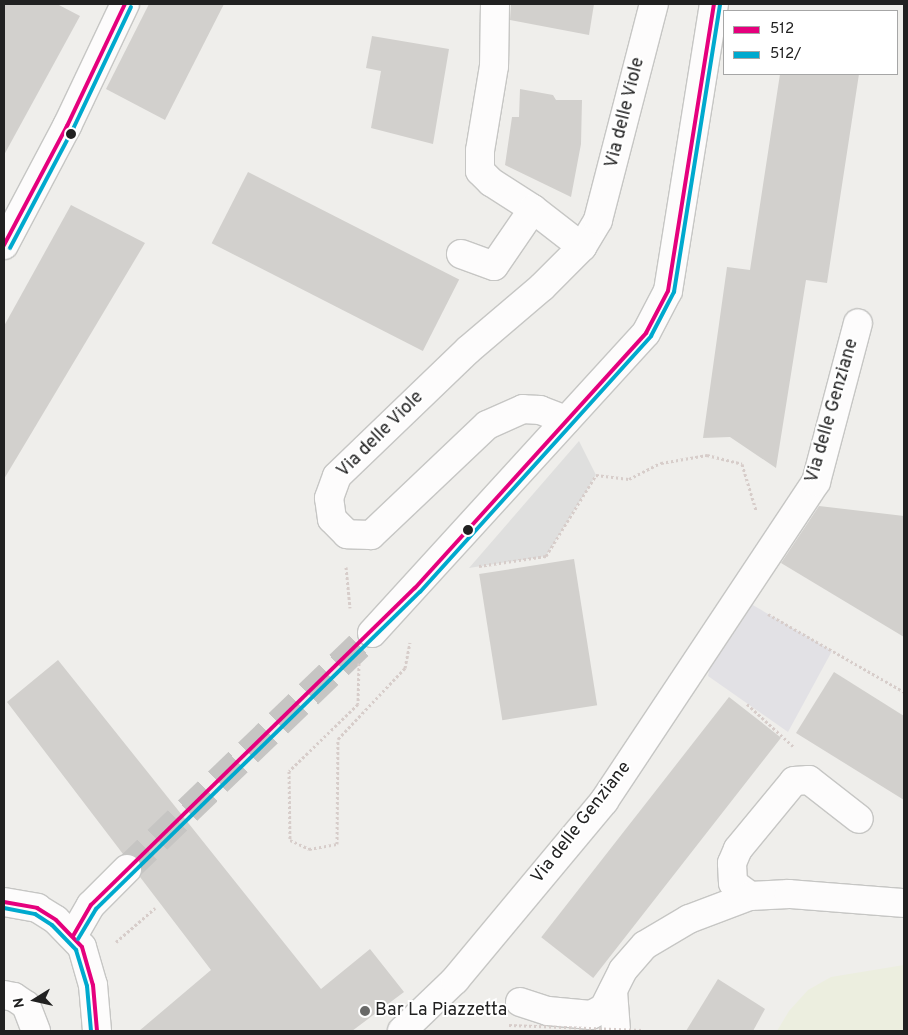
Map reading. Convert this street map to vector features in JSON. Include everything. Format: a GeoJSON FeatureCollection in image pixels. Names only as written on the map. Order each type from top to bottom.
{"type":"FeatureCollection","features":[{"type":"Feature","properties":{"kind":"street"},"geometry":{"type":"LineString","coordinates":[[4,245],[67,126],[125,4]]}},
{"type":"Feature","properties":{"kind":"street"},"geometry":{"type":"LineString","coordinates":[[495,4],[494,66],[480,151],[480,170],[491,182],[533,208],[582,247]]}},
{"type":"Feature","properties":{"kind":"street","name":"Via delle Viole"},"geometry":{"type":"LineString","coordinates":[[359,536],[347,534],[332,519],[329,498],[336,476],[468,350],[542,287],[582,247],[598,220],[654,4]]}},
{"type":"Feature","properties":{"kind":"street"},"geometry":{"type":"LineString","coordinates":[[362,625],[566,420],[646,333],[668,291],[714,4]]}},
{"type":"Feature","properties":{"kind":"street"},"geometry":{"type":"LineString","coordinates":[[461,254],[494,266],[533,208]]}},
{"type":"Feature","properties":{"kind":"street","name":"Via delle Genziane"},"geometry":{"type":"LineString","coordinates":[[402,1031],[455,980],[604,801],[741,599],[816,482],[858,323]]}},
{"type":"Feature","properties":{"kind":"street"},"geometry":{"type":"LineString","coordinates":[[359,536],[371,535],[382,527],[487,425],[523,408],[540,410],[566,420]]}},
{"type":"Feature","properties":{"kind":"street"},"geometry":{"type":"LineString","coordinates":[[750,896],[733,883],[732,863],[738,849],[794,781],[801,778],[822,789],[859,819]]}},
{"type":"Feature","properties":{"kind":"street"},"geometry":{"type":"LineString","coordinates":[[73,936],[91,905],[127,869]]}},
{"type":"Feature","properties":{"kind":"street"},"geometry":{"type":"LineString","coordinates":[[514,1014],[581,1016],[604,1008],[623,970],[645,945],[688,919],[750,896],[789,894],[904,903]]}},
{"type":"Feature","properties":{"kind":"street"},"geometry":{"type":"LineString","coordinates":[[4,902],[37,908],[73,936],[89,966],[97,1031]]}},
{"type":"Feature","properties":{"kind":"street"},"geometry":{"type":"LineString","coordinates":[[613,990],[616,1031]]}},
{"type":"Feature","properties":{"kind":"street"},"geometry":{"type":"LineString","coordinates":[[4,995],[14,996],[26,1005],[36,1031]]}},
{"type":"Feature","properties":{"kind":"path"},"geometry":{"type":"LineString","coordinates":[[469,568],[546,556],[596,475],[629,479],[661,463],[708,455],[742,464],[753,508],[784,532]]}},
{"type":"Feature","properties":{"kind":"path"},"geometry":{"type":"LineString","coordinates":[[359,536],[346,566],[362,625]]}},
{"type":"Feature","properties":{"kind":"path"},"geometry":{"type":"LineString","coordinates":[[741,599],[904,692]]}},
{"type":"Feature","properties":{"kind":"path"},"geometry":{"type":"LineString","coordinates":[[358,658],[358,704],[289,771],[290,840],[309,849],[337,844],[338,739],[404,668],[413,632]]}},
{"type":"Feature","properties":{"kind":"path"},"geometry":{"type":"LineString","coordinates":[[747,704],[788,739],[799,753],[801,778]]}},
{"type":"Feature","properties":{"kind":"path"},"geometry":{"type":"LineString","coordinates":[[89,966],[155,908]]}},
{"type":"Feature","properties":{"kind":"path"},"geometry":{"type":"LineString","coordinates":[[514,1014],[643,1030]]}},
{"type":"Feature","properties":{"kind":"shaded area"},"geometry":{"type":"Polygon","coordinates":[[[579,441],[596,475],[546,556],[469,568],[579,441]]]}},
{"type":"Feature","properties":{"kind":"shaded area"},"geometry":{"type":"Polygon","coordinates":[[[751,604],[832,651],[788,732],[708,676],[716,636],[751,604]]]}},
{"type":"Feature","properties":{"kind":"shaded area"},"geometry":{"type":"Polygon","coordinates":[[[904,965],[904,1031],[777,1031],[789,1011],[808,990],[831,977],[904,965]]]}},
{"type":"Feature","properties":{"kind":"building"},"geometry":{"type":"Polygon","coordinates":[[[4,4],[57,4],[80,16],[4,155],[4,4]]]}},
{"type":"Feature","properties":{"kind":"building"},"geometry":{"type":"Polygon","coordinates":[[[149,4],[224,4],[165,120],[106,89],[149,4]]]}},
{"type":"Feature","properties":{"kind":"building"},"geometry":{"type":"Polygon","coordinates":[[[511,4],[594,4],[589,35],[510,20],[511,4]]]}},
{"type":"Feature","properties":{"kind":"building"},"geometry":{"type":"Polygon","coordinates":[[[372,36],[449,49],[433,144],[371,128],[381,71],[366,68],[372,36]]]}},
{"type":"Feature","properties":{"kind":"building"},"geometry":{"type":"Polygon","coordinates":[[[780,75],[859,75],[827,283],[806,280],[776,468],[730,437],[703,438],[727,267],[750,270],[780,75]]]}},
{"type":"Feature","properties":{"kind":"building"},"geometry":{"type":"Polygon","coordinates":[[[520,89],[553,95],[556,100],[582,100],[581,144],[571,197],[505,165],[512,117],[519,117],[520,89]]]}},
{"type":"Feature","properties":{"kind":"building"},"geometry":{"type":"Polygon","coordinates":[[[248,172],[459,280],[423,351],[212,243],[248,172]]]}},
{"type":"Feature","properties":{"kind":"building"},"geometry":{"type":"Polygon","coordinates":[[[71,205],[145,243],[4,479],[4,326],[71,205]]]}},
{"type":"Feature","properties":{"kind":"building"},"geometry":{"type":"Polygon","coordinates":[[[819,506],[904,516],[904,637],[781,563],[819,506]]]}},
{"type":"Feature","properties":{"kind":"building"},"geometry":{"type":"Polygon","coordinates":[[[574,559],[597,705],[502,720],[479,574],[574,559]]]}},
{"type":"Feature","properties":{"kind":"building"},"geometry":{"type":"Polygon","coordinates":[[[58,660],[321,989],[370,949],[404,992],[352,1031],[139,1031],[211,970],[140,877],[142,865],[138,858],[123,854],[7,702],[58,660]]]}},
{"type":"Feature","properties":{"kind":"building"},"geometry":{"type":"Polygon","coordinates":[[[834,672],[904,716],[904,800],[796,733],[834,672]]]}},
{"type":"Feature","properties":{"kind":"building"},"geometry":{"type":"Polygon","coordinates":[[[729,697],[781,738],[593,978],[541,937],[729,697]]]}},
{"type":"Feature","properties":{"kind":"building"},"geometry":{"type":"Polygon","coordinates":[[[718,979],[765,1009],[753,1031],[686,1031],[718,979]]]}},
{"type":"Feature","properties":{"kind":"tunnel"},"geometry":{"type":"LineString","coordinates":[[127,869],[372,633]]}},
{"type":"Feature","properties":{"kind":"transit line","name":"512"},"geometry":{"type":"LineString","coordinates":[[4,245],[67,126],[125,4]]}},
{"type":"Feature","properties":{"kind":"transit line","name":"512"},"geometry":{"type":"LineString","coordinates":[[73,936],[91,905],[415,588],[646,333],[668,291],[714,4]]}},
{"type":"Feature","properties":{"kind":"transit line","name":"512/"},"geometry":{"type":"LineString","coordinates":[[78,939],[96,909],[420,592],[651,336],[674,292],[720,5]]}},
{"type":"Feature","properties":{"kind":"transit line","name":"512/"},"geometry":{"type":"LineString","coordinates":[[10,248],[73,129],[131,7]]}},
{"type":"Feature","properties":{"kind":"transit line","name":"512"},"geometry":{"type":"LineString","coordinates":[[4,902],[37,908],[56,920],[82,947],[93,985],[97,1031]]}},
{"type":"Feature","properties":{"kind":"transit line","name":"512/"},"geometry":{"type":"LineString","coordinates":[[4,908],[35,914],[52,925],[76,950],[87,986],[91,1031]]}},
{"type":"Feature","properties":{"kind":"place","name":"Bar La Piazzetta"},"geometry":{"type":"Point","coordinates":[365,1011]}}]}
